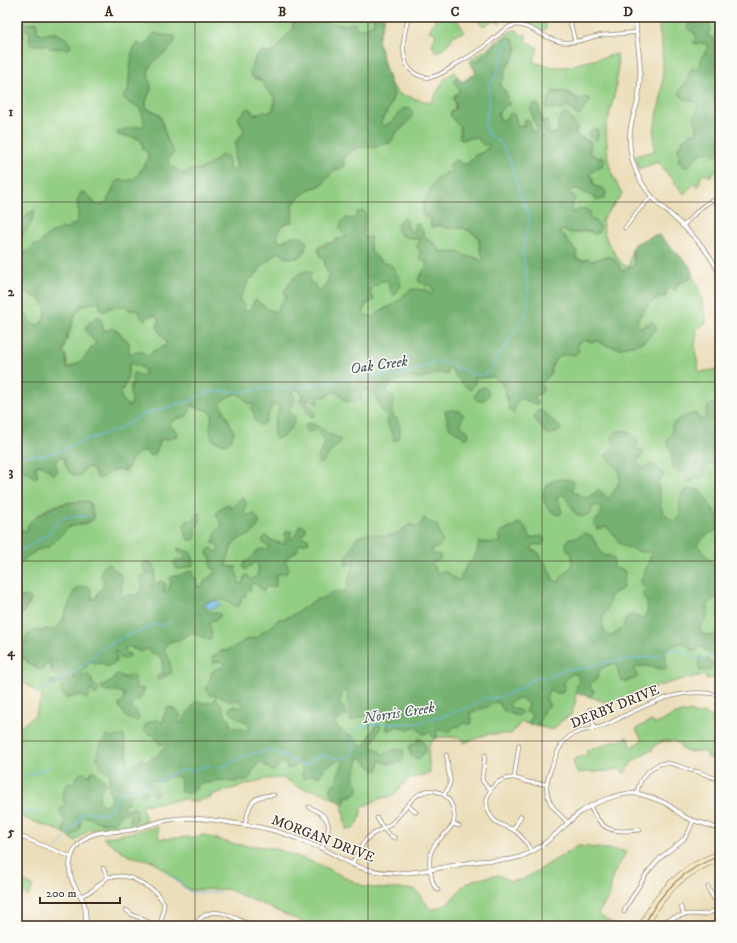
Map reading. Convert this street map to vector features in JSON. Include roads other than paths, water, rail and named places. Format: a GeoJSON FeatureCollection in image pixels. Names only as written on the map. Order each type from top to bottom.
{"type":"FeatureCollection","features":[{"type":"Feature","properties":{"kind":"main road"},"geometry":{"type":"LineString","coordinates":[[641,926],[654,902],[673,879],[691,866],[710,856],[720,853]]}},
{"type":"Feature","properties":{"kind":"main road"},"geometry":{"type":"LineString","coordinates":[[647,926],[660,903],[674,886],[694,871],[720,859]]}},
{"type":"Feature","properties":{"kind":"street"},"geometry":{"type":"LineString","coordinates":[[409,17],[404,34],[404,53],[406,62],[413,72],[420,76],[429,78],[442,73],[472,55],[507,28],[516,25],[528,27],[542,36],[560,42],[571,43],[603,35],[636,32]]}},
{"type":"Feature","properties":{"kind":"street"},"geometry":{"type":"LineString","coordinates":[[567,17],[571,25],[575,42]]}},
{"type":"Feature","properties":{"kind":"street"},"geometry":{"type":"LineString","coordinates":[[636,17],[640,73],[639,93],[630,130],[631,153],[640,180],[652,196],[704,249],[716,266],[720,275]]}},
{"type":"Feature","properties":{"kind":"street"},"geometry":{"type":"LineString","coordinates":[[625,228],[652,196]]}},
{"type":"Feature","properties":{"kind":"street"},"geometry":{"type":"LineString","coordinates":[[683,226],[706,204],[720,198]]}},
{"type":"Feature","properties":{"kind":"street","name":"DERBY DRIVE"},"geometry":{"type":"LineString","coordinates":[[568,823],[553,807],[547,793],[547,784],[557,751],[570,736],[578,732],[603,727],[641,707],[675,695],[703,692],[720,695]]}},
{"type":"Feature","properties":{"kind":"street"},"geometry":{"type":"LineString","coordinates":[[590,709],[594,728]]}},
{"type":"Feature","properties":{"kind":"street"},"geometry":{"type":"LineString","coordinates":[[514,778],[519,745]]}},
{"type":"Feature","properties":{"kind":"street"},"geometry":{"type":"LineString","coordinates":[[444,795],[448,789],[450,779],[448,770],[449,763],[446,755]]}},
{"type":"Feature","properties":{"kind":"street"},"geometry":{"type":"LineString","coordinates":[[484,755],[482,778],[490,789]]}},
{"type":"Feature","properties":{"kind":"street"},"geometry":{"type":"LineString","coordinates":[[637,794],[640,780],[652,768],[661,764],[668,763],[678,765],[710,777],[720,778]]}},
{"type":"Feature","properties":{"kind":"street"},"geometry":{"type":"LineString","coordinates":[[532,852],[520,835],[494,820],[489,813],[486,800],[490,789],[495,784],[508,778],[514,778],[535,784],[547,784]]}},
{"type":"Feature","properties":{"kind":"street"},"geometry":{"type":"LineString","coordinates":[[352,864],[367,838],[393,822],[419,793],[434,791],[444,795],[449,800],[454,812],[453,824],[438,840],[431,851],[429,858],[434,887],[438,890]]}},
{"type":"Feature","properties":{"kind":"street","name":"MORGAN DRIVE"},"geometry":{"type":"LineString","coordinates":[[71,857],[76,847],[92,834],[131,830],[168,820],[183,818],[204,819],[275,831],[322,848],[352,864],[363,868],[385,873],[401,874],[481,861],[513,859],[532,852],[590,806],[605,799],[620,795],[637,794],[655,798],[693,820],[714,826],[720,830]]}},
{"type":"Feature","properties":{"kind":"street"},"geometry":{"type":"LineString","coordinates":[[245,825],[249,806],[254,800],[267,795],[274,795]]}},
{"type":"Feature","properties":{"kind":"street"},"geometry":{"type":"LineString","coordinates":[[407,805],[416,812]]}},
{"type":"Feature","properties":{"kind":"street"},"geometry":{"type":"LineString","coordinates":[[590,806],[594,816],[606,828],[622,832],[640,830]]}},
{"type":"Feature","properties":{"kind":"street"},"geometry":{"type":"LineString","coordinates":[[309,807],[324,816],[328,821],[327,838],[322,848]]}},
{"type":"Feature","properties":{"kind":"street"},"geometry":{"type":"LineString","coordinates":[[513,830],[521,816]]}},
{"type":"Feature","properties":{"kind":"street"},"geometry":{"type":"LineString","coordinates":[[377,818],[389,835],[395,838]]}},
{"type":"Feature","properties":{"kind":"street"},"geometry":{"type":"LineString","coordinates":[[624,912],[647,873],[660,858],[684,839],[693,820]]}},
{"type":"Feature","properties":{"kind":"street"},"geometry":{"type":"LineString","coordinates":[[453,824],[459,826]]}},
{"type":"Feature","properties":{"kind":"street"},"geometry":{"type":"LineString","coordinates":[[17,835],[71,857],[70,876],[73,884],[81,896],[86,910],[86,926],[90,926]]}},
{"type":"Feature","properties":{"kind":"street"},"geometry":{"type":"LineString","coordinates":[[103,868],[108,877]]}},
{"type":"Feature","properties":{"kind":"street"},"geometry":{"type":"LineString","coordinates":[[81,896],[93,890],[108,877],[122,876],[132,878],[153,890],[166,902],[162,918],[158,926],[131,914],[126,910]]}},
{"type":"Feature","properties":{"kind":"street"},"geometry":{"type":"LineString","coordinates":[[658,926],[664,922],[684,915],[705,914],[720,907],[712,897],[708,888]]}},
{"type":"Feature","properties":{"kind":"street"},"geometry":{"type":"LineString","coordinates":[[681,907],[684,915]]}},
{"type":"Feature","properties":{"kind":"street"},"geometry":{"type":"LineString","coordinates":[[194,926],[202,914],[214,912],[225,914],[252,926]]}},
{"type":"Feature","properties":{"kind":"water"},"geometry":{"type":"Polygon","coordinates":[[[214,601],[219,602],[220,605],[211,609],[207,608],[206,603],[214,601]]]}},
{"type":"Feature","properties":{"kind":"waterway","name":"Oak Creek"},"geometry":{"type":"LineString","coordinates":[[17,457],[26,455],[41,456],[56,452],[85,440],[117,430],[145,414],[190,401],[207,393],[218,391],[237,392],[266,389],[293,389],[330,381],[360,377],[401,375],[434,362],[443,362],[480,376],[489,371],[497,357],[516,331],[524,317],[529,303],[523,250],[529,224],[528,211],[522,199],[509,158],[500,142],[487,133],[485,125],[489,101],[489,85],[495,78],[509,41]]}},
{"type":"Feature","properties":{"kind":"waterway"},"geometry":{"type":"LineString","coordinates":[[17,552],[32,545],[49,534],[61,518],[90,516]]}},
{"type":"Feature","properties":{"kind":"waterway"},"geometry":{"type":"LineString","coordinates":[[40,691],[55,685],[66,678],[69,672],[72,674],[84,666],[86,663],[95,658],[94,654],[106,646],[126,636],[146,629],[154,624],[163,626],[171,621]]}},
{"type":"Feature","properties":{"kind":"waterway","name":"Norris Creek"},"geometry":{"type":"LineString","coordinates":[[58,848],[84,813],[108,813],[115,803],[116,797],[120,794],[145,787],[186,769],[193,770],[209,765],[223,767],[248,755],[266,750],[277,752],[302,765],[308,764],[316,758],[324,755],[335,758],[345,758],[353,753],[354,732],[358,728],[364,726],[372,724],[417,723],[442,717],[473,705],[484,698],[502,697],[522,688],[535,678],[550,677],[565,669],[581,669],[606,662],[654,657],[673,649],[679,650],[697,659],[712,656],[720,651]]}},
{"type":"Feature","properties":{"kind":"waterway"},"geometry":{"type":"LineString","coordinates":[[17,777],[23,777],[50,767],[54,764]]}},
{"type":"Feature","properties":{"kind":"waterway"},"geometry":{"type":"LineString","coordinates":[[17,810],[38,814]]}},
{"type":"Feature","properties":{"kind":"waterway"},"geometry":{"type":"LineString","coordinates":[[167,873],[190,892],[220,892]]}}]}
